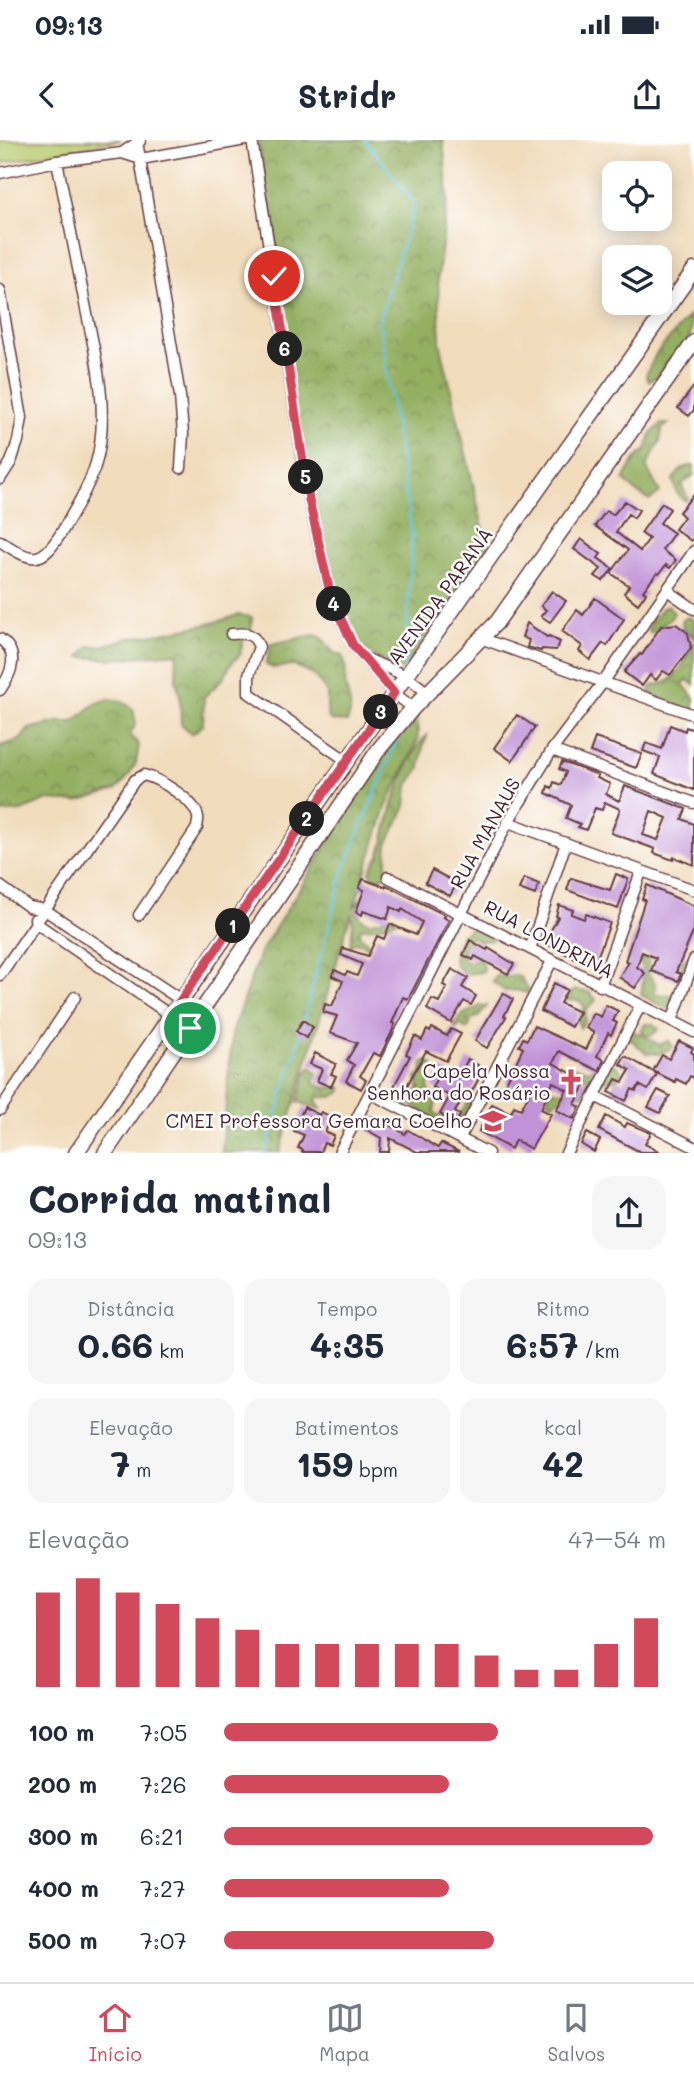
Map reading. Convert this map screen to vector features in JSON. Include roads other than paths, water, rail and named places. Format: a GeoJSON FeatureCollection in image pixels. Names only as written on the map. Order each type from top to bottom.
{"type":"FeatureCollection","features":[{"type":"Feature","properties":{"kind":"main road","name":"AVENIDA PARANÁ"},"geometry":{"type":"LineString","coordinates":[[76,1153],[394,693],[694,270]]}},
{"type":"Feature","properties":{"kind":"main road"},"geometry":{"type":"LineString","coordinates":[[105,1153],[372,760],[410,711],[498,622],[694,342]]}},
{"type":"Feature","properties":{"kind":"street"},"geometry":{"type":"LineString","coordinates":[[169,140],[172,152]]}},
{"type":"Feature","properties":{"kind":"street"},"geometry":{"type":"LineString","coordinates":[[0,173],[122,153],[141,159],[218,142],[245,140]]}},
{"type":"Feature","properties":{"kind":"street"},"geometry":{"type":"LineString","coordinates":[[252,140],[309,500],[331,597],[346,633],[362,657],[410,711]]}},
{"type":"Feature","properties":{"kind":"street"},"geometry":{"type":"LineString","coordinates":[[122,153],[140,141]]}},
{"type":"Feature","properties":{"kind":"street"},"geometry":{"type":"LineString","coordinates":[[140,141],[180,396],[183,434],[181,468]]}},
{"type":"Feature","properties":{"kind":"street"},"geometry":{"type":"LineString","coordinates":[[0,541],[28,558],[37,557],[50,549],[85,493],[96,462],[102,419],[97,369],[57,162]]}},
{"type":"Feature","properties":{"kind":"street"},"geometry":{"type":"LineString","coordinates":[[0,290],[22,418],[11,462],[0,479]]}},
{"type":"Feature","properties":{"kind":"street","name":"RUA MANAUS"},"geometry":{"type":"LineString","coordinates":[[339,1153],[508,822],[552,750],[604,681],[694,551]]}},
{"type":"Feature","properties":{"kind":"street"},"geometry":{"type":"LineString","coordinates":[[667,590],[694,609]]}},
{"type":"Feature","properties":{"kind":"street"},"geometry":{"type":"LineString","coordinates":[[231,634],[246,633],[254,637],[259,647],[250,675],[249,693],[347,761]]}},
{"type":"Feature","properties":{"kind":"street"},"geometry":{"type":"LineString","coordinates":[[0,639],[13,655],[13,665],[0,690]]}},
{"type":"Feature","properties":{"kind":"street"},"geometry":{"type":"LineString","coordinates":[[483,639],[694,715]]}},
{"type":"Feature","properties":{"kind":"street"},"geometry":{"type":"LineString","coordinates":[[362,657],[406,676],[428,693]]}},
{"type":"Feature","properties":{"kind":"street"},"geometry":{"type":"LineString","coordinates":[[552,750],[694,803]]}},
{"type":"Feature","properties":{"kind":"street"},"geometry":{"type":"LineString","coordinates":[[0,975],[135,780],[144,775],[157,779],[192,805],[198,817],[197,828],[139,915]]}},
{"type":"Feature","properties":{"kind":"street"},"geometry":{"type":"LineString","coordinates":[[508,822],[694,891]]}},
{"type":"Feature","properties":{"kind":"street"},"geometry":{"type":"LineString","coordinates":[[530,949],[566,843]]}},
{"type":"Feature","properties":{"kind":"street"},"geometry":{"type":"LineString","coordinates":[[600,986],[641,872]]}},
{"type":"Feature","properties":{"kind":"street","name":"RUA LONDRINA"},"geometry":{"type":"LineString","coordinates":[[388,877],[694,1032]]}},
{"type":"Feature","properties":{"kind":"street"},"geometry":{"type":"LineString","coordinates":[[0,886],[29,907],[45,910],[181,1000]]}},
{"type":"Feature","properties":{"kind":"street"},"geometry":{"type":"LineString","coordinates":[[29,907],[36,923],[190,1028]]}},
{"type":"Feature","properties":{"kind":"street"},"geometry":{"type":"LineString","coordinates":[[78,950],[86,937]]}},
{"type":"Feature","properties":{"kind":"street"},"geometry":{"type":"LineString","coordinates":[[672,1021],[694,960]]}},
{"type":"Feature","properties":{"kind":"street"},"geometry":{"type":"LineString","coordinates":[[460,1138],[551,961]]}},
{"type":"Feature","properties":{"kind":"street"},"geometry":{"type":"LineString","coordinates":[[117,977],[126,964]]}},
{"type":"Feature","properties":{"kind":"street"},"geometry":{"type":"LineString","coordinates":[[0,1110],[75,998]]}},
{"type":"Feature","properties":{"kind":"street"},"geometry":{"type":"LineString","coordinates":[[566,1153],[640,1006]]}},
{"type":"Feature","properties":{"kind":"street"},"geometry":{"type":"LineString","coordinates":[[370,1093],[488,1153]]}},
{"type":"Feature","properties":{"kind":"street"},"geometry":{"type":"LineString","coordinates":[[595,1096],[694,1147]]}},
{"type":"Feature","properties":{"kind":"waterway"},"geometry":{"type":"LineString","coordinates":[[365,140],[415,204],[379,320],[412,536],[405,668]]}},
{"type":"Feature","properties":{"kind":"waterway"},"geometry":{"type":"LineString","coordinates":[[303,1022],[344,868],[398,737]]}},
{"type":"Feature","properties":{"kind":"waterway"},"geometry":{"type":"LineString","coordinates":[[265,1153],[301,1032]]}},
{"type":"Feature","properties":{"kind":"place","name":"Capela Nossa Senhora do Rosário"},"geometry":{"type":"Point","coordinates":[571,1082]}},
{"type":"Feature","properties":{"kind":"place","name":"CMEI Professora Gemara Coelho"},"geometry":{"type":"Point","coordinates":[493,1121]}}]}
